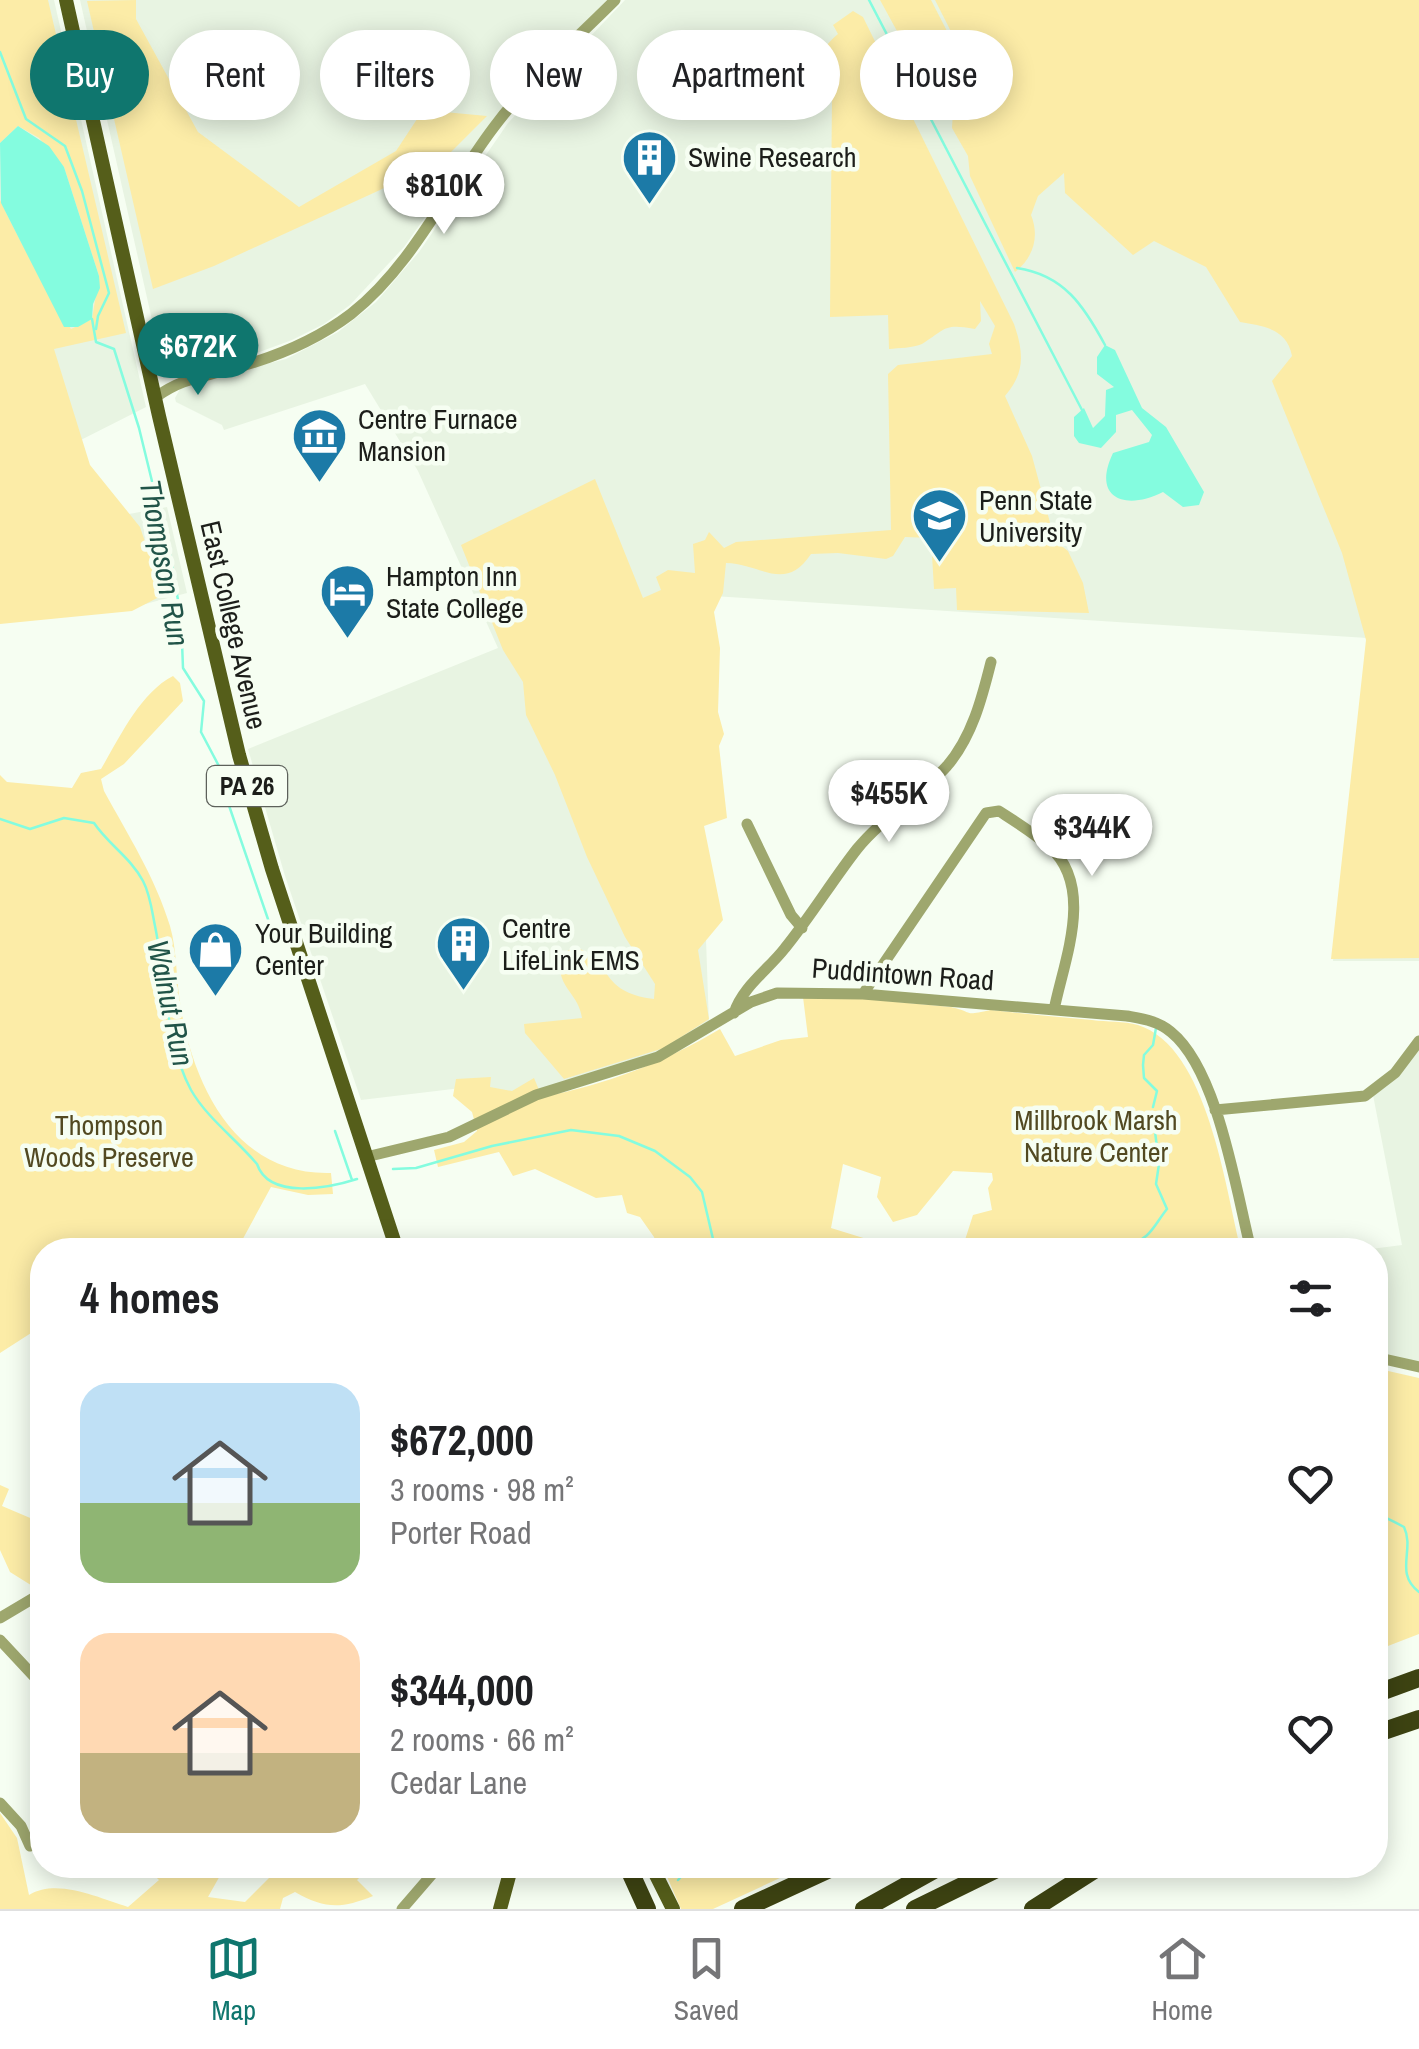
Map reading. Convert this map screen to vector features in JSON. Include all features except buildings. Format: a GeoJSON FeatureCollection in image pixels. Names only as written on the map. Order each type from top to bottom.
{"type":"FeatureCollection","features":[{"type":"Feature","properties":{"kind":"highway"},"geometry":{"type":"LineString","coordinates":[[1388,1689],[1419,1678]]}},
{"type":"Feature","properties":{"kind":"highway"},"geometry":{"type":"LineString","coordinates":[[1388,1723],[1419,1715]]}},
{"type":"Feature","properties":{"kind":"highway"},"geometry":{"type":"LineString","coordinates":[[1388,1728],[1419,1715]]}},
{"type":"Feature","properties":{"kind":"highway"},"geometry":{"type":"LineString","coordinates":[[636,1878],[648,1909]]}},
{"type":"Feature","properties":{"kind":"highway"},"geometry":{"type":"LineString","coordinates":[[743,1909],[810,1878]]}},
{"type":"Feature","properties":{"kind":"highway"},"geometry":{"type":"LineString","coordinates":[[864,1909],[920,1878]]}},
{"type":"Feature","properties":{"kind":"highway"},"geometry":{"type":"LineString","coordinates":[[915,1909],[978,1878]]}},
{"type":"Feature","properties":{"kind":"highway"},"geometry":{"type":"LineString","coordinates":[[1033,1909],[1082,1878]]}},
{"type":"Feature","properties":{"kind":"main road","name":"East College Avenue"},"geometry":{"type":"LineString","coordinates":[[66,0],[220,681],[252,802],[393,1238]]}},
{"type":"Feature","properties":{"kind":"main road"},"geometry":{"type":"LineString","coordinates":[[500,1909],[508,1878]]}},
{"type":"Feature","properties":{"kind":"main road"},"geometry":{"type":"LineString","coordinates":[[638,1878],[656,1909]]}},
{"type":"Feature","properties":{"kind":"main road"},"geometry":{"type":"LineString","coordinates":[[658,1878],[673,1909]]}},
{"type":"Feature","properties":{"kind":"street"},"geometry":{"type":"LineString","coordinates":[[156,397],[179,381],[255,362],[300,345],[362,304],[399,266],[506,112],[544,69],[616,0]]}},
{"type":"Feature","properties":{"kind":"street"},"geometry":{"type":"LineString","coordinates":[[734,1013],[746,990],[802,928],[856,850],[948,765],[982,700],[991,662]]}},
{"type":"Feature","properties":{"kind":"street"},"geometry":{"type":"LineString","coordinates":[[863,994],[986,813],[998,810],[1052,848],[1071,879],[1074,915],[1054,1010]]}},
{"type":"Feature","properties":{"kind":"street"},"geometry":{"type":"LineString","coordinates":[[747,824],[774,884],[802,928]]}},
{"type":"Feature","properties":{"kind":"street","name":"Puddintown Road"},"geometry":{"type":"LineString","coordinates":[[366,1157],[449,1137],[536,1095],[658,1057],[751,1002],[777,994],[863,994],[1127,1016],[1167,1028],[1184,1045],[1197,1067],[1216,1110],[1248,1238]]}},
{"type":"Feature","properties":{"kind":"street"},"geometry":{"type":"LineString","coordinates":[[1216,1110],[1365,1096],[1395,1073],[1419,1041]]}},
{"type":"Feature","properties":{"kind":"street"},"geometry":{"type":"LineString","coordinates":[[1388,1360],[1419,1368]]}},
{"type":"Feature","properties":{"kind":"street"},"geometry":{"type":"LineString","coordinates":[[0,1618],[30,1600]]}},
{"type":"Feature","properties":{"kind":"street"},"geometry":{"type":"LineString","coordinates":[[0,1640],[30,1672]]}},
{"type":"Feature","properties":{"kind":"street"},"geometry":{"type":"LineString","coordinates":[[0,1803],[21,1826],[30,1846]]}},
{"type":"Feature","properties":{"kind":"street"},"geometry":{"type":"LineString","coordinates":[[402,1909],[430,1878]]}},
{"type":"Feature","properties":{"kind":"shaded area"},"geometry":{"type":"Polygon","coordinates":[[[0,0],[54,0],[61,30],[30,30],[30,120],[81,120],[146,407],[69,446],[129,514],[167,507],[187,593],[134,607],[0,529],[0,0]]]}},
{"type":"Feature","properties":{"kind":"shaded area"},"geometry":{"type":"Polygon","coordinates":[[[80,0],[607,0],[577,30],[490,30],[490,120],[493,120],[404,247],[350,305],[292,340],[254,354],[179,371],[167,369],[159,351],[107,120],[149,120],[149,30],[87,30],[80,0]]]}},
{"type":"Feature","properties":{"kind":"shaded area","name":"Penn State University"},"geometry":{"type":"Polygon","coordinates":[[[625,0],[1419,0],[1419,961],[1333,961],[1367,638],[713,596],[702,824],[709,1025],[663,1051],[529,1095],[478,1086],[361,1100],[285,876],[248,749],[498,648],[418,471],[365,384],[224,430],[222,425],[175,398],[187,384],[286,359],[338,332],[376,302],[419,252],[511,120],[617,120],[617,30],[596,30],[625,0]]]}},
{"type":"Feature","properties":{"kind":"shaded area"},"geometry":{"type":"Polygon","coordinates":[[[18,126],[49,146],[64,167],[99,276],[92,319],[78,327],[64,327],[1,203],[0,143],[18,126]]]}},
{"type":"Feature","properties":{"kind":"shaded area"},"geometry":{"type":"Polygon","coordinates":[[[1105,345],[1115,350],[1142,408],[1166,427],[1204,492],[1199,505],[1183,507],[1163,492],[1125,500],[1109,491],[1107,469],[1113,453],[1149,442],[1152,435],[1132,410],[1116,415],[1116,432],[1101,448],[1079,443],[1074,436],[1074,417],[1084,408],[1093,428],[1105,416],[1106,390],[1114,387],[1097,374],[1097,357],[1105,345]]]}},
{"type":"Feature","properties":{"kind":"shaded area"},"geometry":{"type":"Polygon","coordinates":[[[1419,1049],[1419,1364],[1388,1357],[1388,1247],[1402,1245],[1373,1095],[1419,1049]]]}},
{"type":"Feature","properties":{"kind":"green space"},"geometry":{"type":"Polygon","coordinates":[[[0,0],[48,0],[55,30],[30,30],[30,120],[76,120],[126,333],[54,349],[90,465],[140,527],[163,595],[132,611],[0,624],[0,200],[71,329],[92,319],[99,276],[64,167],[39,138],[18,126],[0,143],[0,0]]]}},
{"type":"Feature","properties":{"kind":"green space"},"geometry":{"type":"Polygon","coordinates":[[[136,0],[136,19],[142,30],[94,30],[87,1],[136,0]]]}},
{"type":"Feature","properties":{"kind":"green space"},"geometry":{"type":"Polygon","coordinates":[[[880,0],[931,0],[946,30],[896,30],[880,0]]]}},
{"type":"Feature","properties":{"kind":"green space"},"geometry":{"type":"Polygon","coordinates":[[[935,0],[1419,0],[1419,958],[1331,959],[1366,640],[1342,553],[1272,381],[1292,356],[1289,347],[1273,330],[1240,322],[1206,267],[1154,241],[1133,255],[1065,193],[1064,173],[1038,196],[1031,215],[1033,246],[1015,272],[970,176],[968,156],[952,128],[952,120],[1013,120],[1013,30],[950,30],[935,0]]]}},
{"type":"Feature","properties":{"kind":"green space"},"geometry":{"type":"Polygon","coordinates":[[[853,11],[863,17],[869,30],[860,30],[860,120],[914,120],[1014,324],[1021,362],[1005,396],[1032,456],[1055,541],[1068,551],[1083,583],[1089,613],[957,610],[956,588],[934,589],[931,538],[905,537],[893,556],[886,559],[811,554],[801,566],[782,574],[726,563],[723,593],[714,612],[720,648],[718,712],[724,734],[719,746],[727,818],[704,826],[723,920],[698,950],[709,1019],[664,1048],[564,1079],[525,1033],[524,1024],[582,1018],[563,981],[563,953],[575,947],[587,953],[614,983],[636,995],[654,999],[655,984],[625,937],[587,857],[526,715],[523,682],[503,650],[461,545],[595,479],[643,598],[661,590],[656,577],[668,570],[695,573],[693,544],[705,540],[709,532],[724,548],[736,542],[891,530],[888,374],[898,365],[992,354],[989,344],[995,326],[980,301],[981,321],[975,329],[950,327],[922,344],[889,349],[888,315],[830,317],[832,120],[840,120],[840,30],[833,25],[853,11]]]}},
{"type":"Feature","properties":{"kind":"green space"},"geometry":{"type":"Polygon","coordinates":[[[149,43],[169,79],[169,120],[191,120],[198,132],[299,207],[396,151],[416,120],[470,120],[470,114],[487,116],[451,152],[380,190],[214,266],[153,289],[114,120],[149,120],[149,43]]]}},
{"type":"Feature","properties":{"kind":"green space","name":"Thompson Woods Preserve"},"geometry":{"type":"Polygon","coordinates":[[[173,676],[180,683],[183,701],[124,764],[101,779],[157,890],[170,926],[186,1033],[195,1064],[224,1119],[244,1142],[269,1159],[297,1170],[331,1173],[333,1194],[308,1195],[271,1187],[243,1238],[30,1238],[30,1334],[0,1353],[0,775],[7,782],[72,788],[81,773],[101,769],[141,704],[173,676]]]}},
{"type":"Feature","properties":{"kind":"green space","name":"Millbrook Marsh Nature Center"},"geometry":{"type":"Polygon","coordinates":[[[803,997],[855,998],[951,1007],[972,1013],[991,1010],[1138,1025],[1162,1038],[1197,1090],[1220,1157],[1238,1238],[966,1238],[973,1215],[992,1210],[988,1188],[992,1173],[953,1171],[917,1215],[893,1222],[877,1197],[881,1177],[843,1164],[831,1228],[863,1238],[654,1238],[640,1217],[627,1213],[622,1195],[596,1198],[535,1169],[513,1176],[499,1152],[438,1167],[434,1150],[464,1142],[477,1131],[472,1112],[453,1096],[456,1079],[491,1077],[490,1087],[512,1091],[534,1078],[542,1097],[634,1071],[720,1029],[735,1056],[781,1040],[808,1037],[803,997]]]}},
{"type":"Feature","properties":{"kind":"green space"},"geometry":{"type":"Polygon","coordinates":[[[1388,1371],[1419,1378],[1419,1634],[1388,1646],[1388,1371]]]}},
{"type":"Feature","properties":{"kind":"green space"},"geometry":{"type":"Polygon","coordinates":[[[0,1485],[9,1489],[2,1506],[30,1518],[30,1584],[10,1572],[0,1550],[0,1485]]]}},
{"type":"Feature","properties":{"kind":"green space"},"geometry":{"type":"Polygon","coordinates":[[[0,1813],[17,1838],[29,1895],[52,1888],[65,1889],[128,1907],[157,1878],[219,1878],[208,1897],[245,1902],[269,1878],[359,1878],[373,1896],[333,1905],[295,1892],[283,1898],[280,1909],[0,1909],[0,1813]]]}},
{"type":"Feature","properties":{"kind":"green space"},"geometry":{"type":"Polygon","coordinates":[[[668,1878],[780,1878],[713,1909],[681,1909],[668,1878]]]}},
{"type":"Feature","properties":{"kind":"waterway"},"geometry":{"type":"LineString","coordinates":[[869,0],[1082,410]]}},
{"type":"Feature","properties":{"kind":"waterway"},"geometry":{"type":"LineString","coordinates":[[0,52],[26,119],[65,146],[82,191],[109,293],[96,329]]}},
{"type":"Feature","properties":{"kind":"waterway"},"geometry":{"type":"LineString","coordinates":[[1017,268],[1048,278],[1071,294],[1105,345]]}},
{"type":"Feature","properties":{"kind":"waterway","name":"Thompson Run"},"geometry":{"type":"LineString","coordinates":[[92,319],[96,342],[114,349],[139,428],[170,555],[181,617],[183,668],[204,701],[201,732],[221,770],[224,791],[270,925]]}},
{"type":"Feature","properties":{"kind":"waterway","name":"Walnut Run"},"geometry":{"type":"LineString","coordinates":[[0,819],[30,829],[64,818],[94,823],[132,865],[147,891],[176,1051],[198,1100],[274,1183],[316,1188],[357,1179]]}},
{"type":"Feature","properties":{"kind":"waterway"},"geometry":{"type":"LineString","coordinates":[[1153,1107],[1157,1091],[1144,1078],[1143,1065],[1156,1028]]}},
{"type":"Feature","properties":{"kind":"waterway"},"geometry":{"type":"LineString","coordinates":[[1142,1238],[1167,1209],[1156,1184],[1159,1164],[1153,1115]]}},
{"type":"Feature","properties":{"kind":"waterway","name":"Thompson Run"},"geometry":{"type":"LineString","coordinates":[[393,1169],[416,1168],[492,1146],[571,1130],[619,1136],[655,1151],[690,1177],[702,1192],[713,1238]]}},
{"type":"Feature","properties":{"kind":"waterway"},"geometry":{"type":"LineString","coordinates":[[335,1131],[352,1180]]}},
{"type":"Feature","properties":{"kind":"waterway"},"geometry":{"type":"LineString","coordinates":[[1388,1518],[1404,1527],[1406,1569],[1419,1592]]}},
{"type":"Feature","properties":{"kind":"place","name":"Swine Research"},"geometry":{"type":"Point","coordinates":[649,206]}},
{"type":"Feature","properties":{"kind":"place","name":"Centre Furnace Mansion"},"geometry":{"type":"Point","coordinates":[319,484]}},
{"type":"Feature","properties":{"kind":"place","name":"Penn State University"},"geometry":{"type":"Point","coordinates":[940,565]}},
{"type":"Feature","properties":{"kind":"place","name":"Hampton Inn State College"},"geometry":{"type":"Point","coordinates":[347,641]}},
{"type":"Feature","properties":{"kind":"place","name":"Centre LifeLink EMS"},"geometry":{"type":"Point","coordinates":[463,993]}},
{"type":"Feature","properties":{"kind":"place","name":"Your Building Center"},"geometry":{"type":"Point","coordinates":[216,998]}}]}
